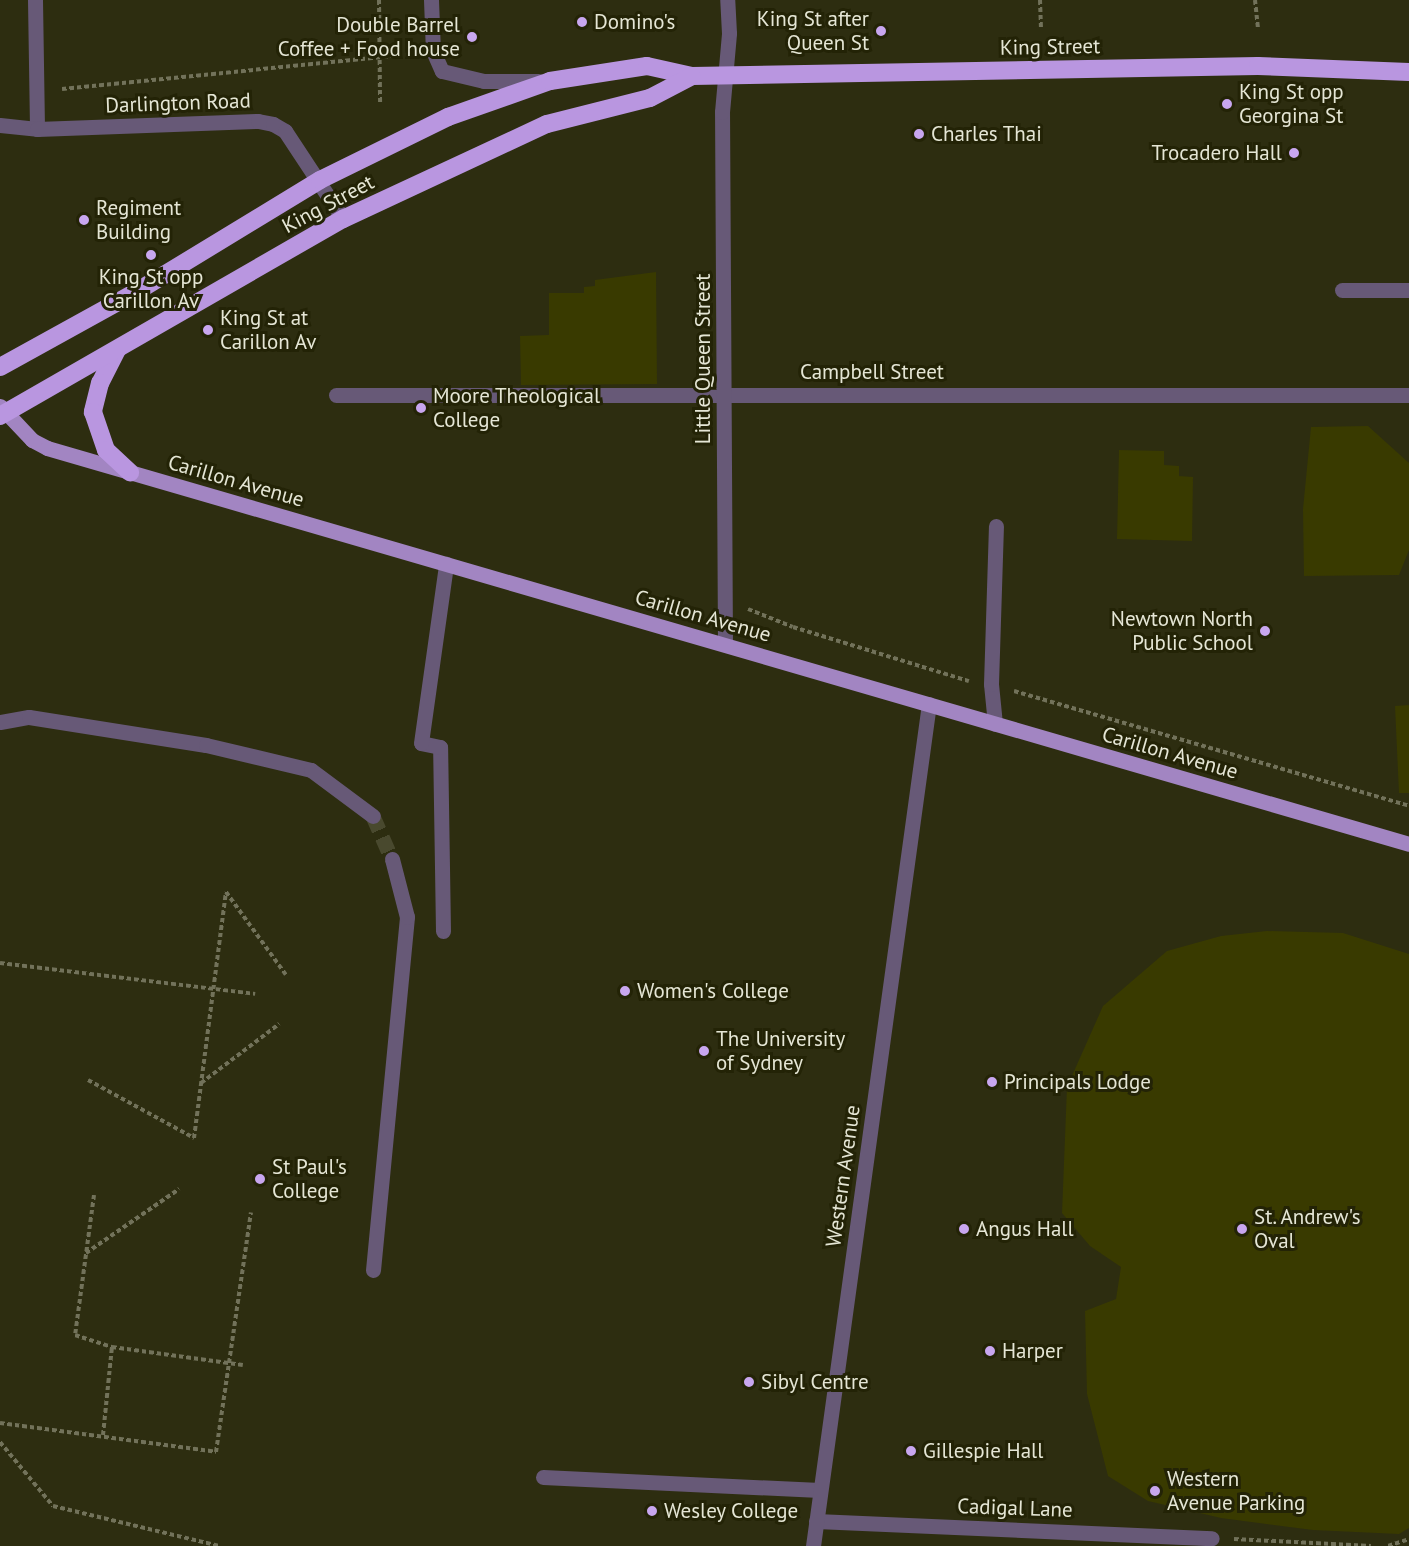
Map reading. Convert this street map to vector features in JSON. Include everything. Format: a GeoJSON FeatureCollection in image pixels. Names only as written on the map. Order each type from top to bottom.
{"type":"FeatureCollection","features":[{"type":"Feature","properties":{"kind":"highway","name":"King Street"},"geometry":{"type":"LineString","coordinates":[[0,367],[147,286],[320,180],[448,117],[550,81],[647,66],[692,76],[1258,66],[1409,72]]}},
{"type":"Feature","properties":{"kind":"highway","name":"King Street"},"geometry":{"type":"LineString","coordinates":[[1,412],[117,350],[343,219],[547,124],[650,98],[692,76]]}},
{"type":"Feature","properties":{"kind":"highway"},"geometry":{"type":"LineString","coordinates":[[117,350],[100,382],[93,412],[106,450],[130,472]]}},
{"type":"Feature","properties":{"kind":"main road","name":"Carillon Avenue"},"geometry":{"type":"LineString","coordinates":[[1,412],[32,440],[47,448],[1409,844]]}},
{"type":"Feature","properties":{"kind":"street"},"geometry":{"type":"LineString","coordinates":[[35,0],[37,129]]}},
{"type":"Feature","properties":{"kind":"street"},"geometry":{"type":"LineString","coordinates":[[431,0],[433,51],[442,71],[484,81],[550,81]]}},
{"type":"Feature","properties":{"kind":"street","name":"Little Queen Street"},"geometry":{"type":"LineString","coordinates":[[724,644],[725,393],[722,112],[726,74],[727,0]]}},
{"type":"Feature","properties":{"kind":"street","name":"Darlington Road"},"geometry":{"type":"LineString","coordinates":[[0,125],[37,129],[258,121],[273,124],[285,131],[320,180],[343,219]]}},
{"type":"Feature","properties":{"kind":"street"},"geometry":{"type":"LineString","coordinates":[[1342,290],[1409,290]]}},
{"type":"Feature","properties":{"kind":"street","name":"Campbell Street"},"geometry":{"type":"LineString","coordinates":[[336,395],[725,393],[1409,395]]}},
{"type":"Feature","properties":{"kind":"street"},"geometry":{"type":"LineString","coordinates":[[995,724],[991,684],[996,526]]}},
{"type":"Feature","properties":{"kind":"street"},"geometry":{"type":"LineString","coordinates":[[443,931],[440,747],[421,743],[446,564]]}},
{"type":"Feature","properties":{"kind":"street","name":"Western Avenue"},"geometry":{"type":"LineString","coordinates":[[813,1546],[929,704]]}},
{"type":"Feature","properties":{"kind":"street"},"geometry":{"type":"LineString","coordinates":[[0,722],[29,717],[195,743],[311,770],[374,816]]}},
{"type":"Feature","properties":{"kind":"street"},"geometry":{"type":"LineString","coordinates":[[373,1270],[407,917],[392,859]]}},
{"type":"Feature","properties":{"kind":"street"},"geometry":{"type":"LineString","coordinates":[[543,1477],[820,1490]]}},
{"type":"Feature","properties":{"kind":"street","name":"Cadigal Lane"},"geometry":{"type":"LineString","coordinates":[[816,1521],[1212,1538]]}},
{"type":"Feature","properties":{"kind":"path"},"geometry":{"type":"LineString","coordinates":[[379,0],[380,103]]}},
{"type":"Feature","properties":{"kind":"path"},"geometry":{"type":"LineString","coordinates":[[1040,0],[1041,27]]}},
{"type":"Feature","properties":{"kind":"path"},"geometry":{"type":"LineString","coordinates":[[1255,0],[1258,28]]}},
{"type":"Feature","properties":{"kind":"path"},"geometry":{"type":"LineString","coordinates":[[62,88],[415,53]]}},
{"type":"Feature","properties":{"kind":"path","name":"Carillon Avenue"},"geometry":{"type":"LineString","coordinates":[[725,601],[804,630],[1409,806]]}},
{"type":"Feature","properties":{"kind":"path"},"geometry":{"type":"LineString","coordinates":[[88,1080],[194,1138],[226,892],[286,975]]}},
{"type":"Feature","properties":{"kind":"path"},"geometry":{"type":"LineString","coordinates":[[0,963],[255,994]]}},
{"type":"Feature","properties":{"kind":"path"},"geometry":{"type":"LineString","coordinates":[[201,1083],[279,1024]]}},
{"type":"Feature","properties":{"kind":"path"},"geometry":{"type":"LineString","coordinates":[[86,1253],[179,1189]]}},
{"type":"Feature","properties":{"kind":"path"},"geometry":{"type":"LineString","coordinates":[[94,1195],[75,1335],[112,1347],[243,1365]]}},
{"type":"Feature","properties":{"kind":"path"},"geometry":{"type":"LineString","coordinates":[[0,1423],[216,1452],[226,1369],[232,1363],[251,1214]]}},
{"type":"Feature","properties":{"kind":"path"},"geometry":{"type":"LineString","coordinates":[[103,1436],[112,1347]]}},
{"type":"Feature","properties":{"kind":"path"},"geometry":{"type":"LineString","coordinates":[[0,1442],[53,1506],[220,1546]]}},
{"type":"Feature","properties":{"kind":"path"},"geometry":{"type":"LineString","coordinates":[[1212,1538],[1371,1546]]}},
{"type":"Feature","properties":{"kind":"path"},"geometry":{"type":"LineString","coordinates":[[1388,1546],[1409,1539]]}},
{"type":"Feature","properties":{"kind":"shaded area"},"geometry":{"type":"Polygon","coordinates":[[[656,272],[657,384],[521,385],[520,336],[549,335],[549,293],[584,293],[584,287],[595,286],[595,280],[656,272]]]}},
{"type":"Feature","properties":{"kind":"shaded area"},"geometry":{"type":"Polygon","coordinates":[[[1368,426],[1409,463],[1409,550],[1399,575],[1304,576],[1303,509],[1311,427],[1368,426]]]}},
{"type":"Feature","properties":{"kind":"shaded area"},"geometry":{"type":"Polygon","coordinates":[[[1119,450],[1164,451],[1164,465],[1179,466],[1179,476],[1193,477],[1192,541],[1117,539],[1119,450]]]}},
{"type":"Feature","properties":{"kind":"shaded area"},"geometry":{"type":"Polygon","coordinates":[[[1409,705],[1409,793],[1399,793],[1395,706],[1409,705]]]}},
{"type":"Feature","properties":{"kind":"shaded area","name":"St. Andrew's Oval"},"geometry":{"type":"Polygon","coordinates":[[[1267,931],[1343,933],[1409,954],[1409,1528],[1399,1534],[1313,1530],[1221,1518],[1148,1501],[1108,1476],[1087,1394],[1085,1311],[1116,1299],[1121,1267],[1090,1246],[1062,1213],[1067,1087],[1103,1006],[1167,951],[1221,936],[1267,931]]]}},
{"type":"Feature","properties":{"kind":"tunnel"},"geometry":{"type":"LineString","coordinates":[[373,816],[392,859]]}},
{"type":"Feature","properties":{"kind":"place","name":"Domino's"},"geometry":{"type":"Point","coordinates":[582,22]}},
{"type":"Feature","properties":{"kind":"place","name":"King St after Queen St"},"geometry":{"type":"Point","coordinates":[881,31]}},
{"type":"Feature","properties":{"kind":"place","name":"Double Barrel Coffee + Food house"},"geometry":{"type":"Point","coordinates":[472,37]}},
{"type":"Feature","properties":{"kind":"place","name":"King St opp Georgina St"},"geometry":{"type":"Point","coordinates":[1227,104]}},
{"type":"Feature","properties":{"kind":"place","name":"Charles Thai"},"geometry":{"type":"Point","coordinates":[919,134]}},
{"type":"Feature","properties":{"kind":"place","name":"Trocadero Hall"},"geometry":{"type":"Point","coordinates":[1294,153]}},
{"type":"Feature","properties":{"kind":"place","name":"Regiment Building"},"geometry":{"type":"Point","coordinates":[84,220]}},
{"type":"Feature","properties":{"kind":"place","name":"King St opp Carillon Av"},"geometry":{"type":"Point","coordinates":[151,255]}},
{"type":"Feature","properties":{"kind":"place","name":"King St at Carillon Av"},"geometry":{"type":"Point","coordinates":[208,330]}},
{"type":"Feature","properties":{"kind":"place","name":"Moore Theological College"},"geometry":{"type":"Point","coordinates":[421,408]}},
{"type":"Feature","properties":{"kind":"place","name":"Newtown North Public School"},"geometry":{"type":"Point","coordinates":[1265,631]}},
{"type":"Feature","properties":{"kind":"place","name":"Women's College"},"geometry":{"type":"Point","coordinates":[625,991]}},
{"type":"Feature","properties":{"kind":"place","name":"The University of Sydney"},"geometry":{"type":"Point","coordinates":[704,1051]}},
{"type":"Feature","properties":{"kind":"place","name":"Principals Lodge"},"geometry":{"type":"Point","coordinates":[992,1082]}},
{"type":"Feature","properties":{"kind":"place","name":"St Paul's College"},"geometry":{"type":"Point","coordinates":[260,1179]}},
{"type":"Feature","properties":{"kind":"place","name":"Angus Hall"},"geometry":{"type":"Point","coordinates":[964,1229]}},
{"type":"Feature","properties":{"kind":"place","name":"St. Andrew's Oval"},"geometry":{"type":"Point","coordinates":[1242,1229]}},
{"type":"Feature","properties":{"kind":"place","name":"Harper"},"geometry":{"type":"Point","coordinates":[990,1351]}},
{"type":"Feature","properties":{"kind":"place","name":"Sibyl Centre"},"geometry":{"type":"Point","coordinates":[749,1382]}},
{"type":"Feature","properties":{"kind":"place","name":"Gillespie Hall"},"geometry":{"type":"Point","coordinates":[911,1451]}},
{"type":"Feature","properties":{"kind":"place","name":"Western Avenue Parking"},"geometry":{"type":"Point","coordinates":[1155,1491]}},
{"type":"Feature","properties":{"kind":"place","name":"Wesley College"},"geometry":{"type":"Point","coordinates":[652,1511]}}]}
